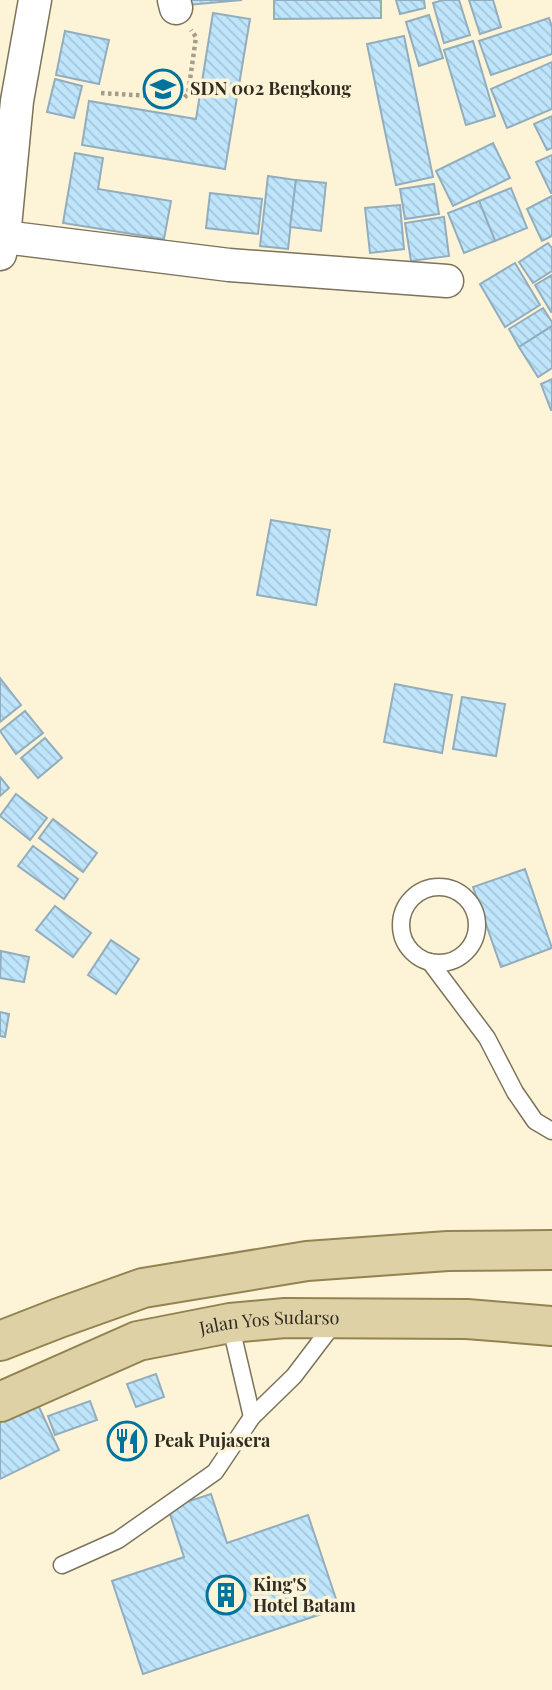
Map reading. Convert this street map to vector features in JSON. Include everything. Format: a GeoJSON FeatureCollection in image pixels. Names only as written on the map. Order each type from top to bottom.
{"type":"FeatureCollection","features":[{"type":"Feature","properties":{"kind":"main road"},"geometry":{"type":"LineString","coordinates":[[0,1342],[143,1289],[307,1261],[448,1251],[552,1250]]}},
{"type":"Feature","properties":{"kind":"main road","name":"Jalan Yos Sudarso"},"geometry":{"type":"LineString","coordinates":[[0,1402],[138,1341],[230,1323],[285,1318],[467,1319],[552,1326]]}},
{"type":"Feature","properties":{"kind":"street"},"geometry":{"type":"LineString","coordinates":[[35,0],[17,101],[2,246],[447,281]]}},
{"type":"Feature","properties":{"kind":"lane"},"geometry":{"type":"LineString","coordinates":[[430,962],[443,963],[466,952],[477,930],[473,907],[456,891],[444,887],[422,891],[412,898],[401,922],[408,947],[430,962],[487,1038],[515,1092],[535,1121],[552,1131]]}},
{"type":"Feature","properties":{"kind":"lane"},"geometry":{"type":"LineString","coordinates":[[62,1565],[118,1540],[215,1472],[252,1417],[294,1376],[339,1318]]}},
{"type":"Feature","properties":{"kind":"lane"},"geometry":{"type":"LineString","coordinates":[[230,1323],[252,1417]]}},
{"type":"Feature","properties":{"kind":"path"},"geometry":{"type":"LineString","coordinates":[[101,93],[176,99],[184,98],[188,94],[195,37],[193,31],[181,24],[175,4]]}},
{"type":"Feature","properties":{"kind":"building"},"geometry":{"type":"Polygon","coordinates":[[[188,0],[242,0],[188,5],[188,0]]]}},
{"type":"Feature","properties":{"kind":"building"},"geometry":{"type":"Polygon","coordinates":[[[274,0],[381,0],[381,18],[274,19],[274,0]]]}},
{"type":"Feature","properties":{"kind":"building"},"geometry":{"type":"Polygon","coordinates":[[[396,0],[424,0],[425,8],[400,14],[396,0]]]}},
{"type":"Feature","properties":{"kind":"building"},"geometry":{"type":"Polygon","coordinates":[[[459,0],[470,35],[444,43],[433,3],[459,0]]]}},
{"type":"Feature","properties":{"kind":"building"},"geometry":{"type":"Polygon","coordinates":[[[469,0],[493,0],[501,27],[480,34],[469,0]]]}},
{"type":"Feature","properties":{"kind":"building"},"geometry":{"type":"Polygon","coordinates":[[[213,13],[250,19],[225,169],[82,145],[89,101],[196,119],[213,13]]]}},
{"type":"Feature","properties":{"kind":"building"},"geometry":{"type":"Polygon","coordinates":[[[429,15],[443,58],[419,66],[406,22],[429,15]]]}},
{"type":"Feature","properties":{"kind":"building"},"geometry":{"type":"Polygon","coordinates":[[[549,18],[552,27],[552,54],[491,75],[479,41],[549,18]]]}},
{"type":"Feature","properties":{"kind":"building"},"geometry":{"type":"Polygon","coordinates":[[[65,31],[109,40],[99,84],[56,75],[65,31]]]}},
{"type":"Feature","properties":{"kind":"building"},"geometry":{"type":"Polygon","coordinates":[[[404,36],[433,177],[396,185],[367,44],[404,36]]]}},
{"type":"Feature","properties":{"kind":"building"},"geometry":{"type":"Polygon","coordinates":[[[473,41],[495,116],[466,125],[444,50],[473,41]]]}},
{"type":"Feature","properties":{"kind":"building"},"geometry":{"type":"Polygon","coordinates":[[[552,62],[552,109],[507,128],[491,89],[552,62]]]}},
{"type":"Feature","properties":{"kind":"building"},"geometry":{"type":"Polygon","coordinates":[[[55,79],[82,86],[74,118],[47,112],[55,79]]]}},
{"type":"Feature","properties":{"kind":"building"},"geometry":{"type":"Polygon","coordinates":[[[552,116],[552,148],[547,150],[534,124],[552,116]]]}},
{"type":"Feature","properties":{"kind":"building"},"geometry":{"type":"Polygon","coordinates":[[[493,143],[510,178],[453,206],[436,171],[493,143]]]}},
{"type":"Feature","properties":{"kind":"building"},"geometry":{"type":"Polygon","coordinates":[[[75,153],[103,158],[98,189],[171,201],[164,239],[63,223],[75,153]]]}},
{"type":"Feature","properties":{"kind":"building"},"geometry":{"type":"Polygon","coordinates":[[[552,155],[552,193],[551,193],[536,162],[552,155]]]}},
{"type":"Feature","properties":{"kind":"building"},"geometry":{"type":"Polygon","coordinates":[[[268,176],[296,180],[288,249],[260,246],[268,176]]]}},
{"type":"Feature","properties":{"kind":"building"},"geometry":{"type":"Polygon","coordinates":[[[296,180],[326,183],[321,231],[290,227],[296,180]]]}},
{"type":"Feature","properties":{"kind":"building"},"geometry":{"type":"Polygon","coordinates":[[[434,184],[439,214],[405,219],[400,189],[434,184]]]}},
{"type":"Feature","properties":{"kind":"building"},"geometry":{"type":"Polygon","coordinates":[[[511,188],[527,228],[495,241],[479,201],[511,188]]]}},
{"type":"Feature","properties":{"kind":"building"},"geometry":{"type":"Polygon","coordinates":[[[210,193],[262,199],[258,234],[206,228],[210,193]]]}},
{"type":"Feature","properties":{"kind":"building"},"geometry":{"type":"Polygon","coordinates":[[[552,196],[552,236],[542,241],[527,209],[552,196]]]}},
{"type":"Feature","properties":{"kind":"building"},"geometry":{"type":"Polygon","coordinates":[[[479,201],[495,241],[464,253],[448,213],[479,201]]]}},
{"type":"Feature","properties":{"kind":"building"},"geometry":{"type":"Polygon","coordinates":[[[400,205],[404,249],[370,253],[365,208],[400,205]]]}},
{"type":"Feature","properties":{"kind":"building"},"geometry":{"type":"Polygon","coordinates":[[[444,217],[449,256],[411,261],[405,223],[444,217]]]}},
{"type":"Feature","properties":{"kind":"building"},"geometry":{"type":"Polygon","coordinates":[[[548,243],[552,248],[552,271],[533,283],[519,262],[548,243]]]}},
{"type":"Feature","properties":{"kind":"building"},"geometry":{"type":"Polygon","coordinates":[[[515,263],[540,305],[505,327],[480,284],[515,263]]]}},
{"type":"Feature","properties":{"kind":"building"},"geometry":{"type":"Polygon","coordinates":[[[552,275],[552,311],[551,312],[535,285],[552,275]]]}},
{"type":"Feature","properties":{"kind":"building"},"geometry":{"type":"Polygon","coordinates":[[[543,308],[552,326],[519,347],[509,329],[543,308]]]}},
{"type":"Feature","properties":{"kind":"building"},"geometry":{"type":"Polygon","coordinates":[[[552,326],[552,368],[538,377],[519,347],[552,326]]]}},
{"type":"Feature","properties":{"kind":"building"},"geometry":{"type":"Polygon","coordinates":[[[552,379],[552,410],[551,410],[541,384],[552,379]]]}},
{"type":"Feature","properties":{"kind":"building"},"geometry":{"type":"Polygon","coordinates":[[[271,520],[330,530],[316,605],[257,595],[271,520]]]}},
{"type":"Feature","properties":{"kind":"building"},"geometry":{"type":"Polygon","coordinates":[[[0,678],[21,705],[0,722],[0,678]]]}},
{"type":"Feature","properties":{"kind":"building"},"geometry":{"type":"Polygon","coordinates":[[[395,684],[452,695],[442,753],[384,742],[395,684]]]}},
{"type":"Feature","properties":{"kind":"building"},"geometry":{"type":"Polygon","coordinates":[[[462,697],[505,704],[496,756],[453,749],[462,697]]]}},
{"type":"Feature","properties":{"kind":"building"},"geometry":{"type":"Polygon","coordinates":[[[25,711],[43,733],[16,754],[0,731],[25,711]]]}},
{"type":"Feature","properties":{"kind":"building"},"geometry":{"type":"Polygon","coordinates":[[[45,738],[62,758],[38,778],[21,758],[45,738]]]}},
{"type":"Feature","properties":{"kind":"building"},"geometry":{"type":"Polygon","coordinates":[[[0,777],[9,788],[0,796],[0,777]]]}},
{"type":"Feature","properties":{"kind":"building"},"geometry":{"type":"Polygon","coordinates":[[[16,794],[47,818],[30,840],[0,816],[16,794]]]}},
{"type":"Feature","properties":{"kind":"building"},"geometry":{"type":"Polygon","coordinates":[[[53,819],[97,853],[83,872],[39,838],[53,819]]]}},
{"type":"Feature","properties":{"kind":"building"},"geometry":{"type":"Polygon","coordinates":[[[33,846],[78,879],[64,899],[18,866],[33,846]]]}},
{"type":"Feature","properties":{"kind":"building"},"geometry":{"type":"Polygon","coordinates":[[[525,869],[552,948],[501,967],[473,887],[525,869]]]}},
{"type":"Feature","properties":{"kind":"building"},"geometry":{"type":"Polygon","coordinates":[[[55,906],[91,933],[73,957],[36,930],[55,906]]]}},
{"type":"Feature","properties":{"kind":"building"},"geometry":{"type":"Polygon","coordinates":[[[111,940],[139,959],[116,994],[88,975],[111,940]]]}},
{"type":"Feature","properties":{"kind":"building"},"geometry":{"type":"Polygon","coordinates":[[[1,951],[29,957],[24,982],[0,978],[1,951]]]}},
{"type":"Feature","properties":{"kind":"building"},"geometry":{"type":"Polygon","coordinates":[[[0,1012],[9,1014],[5,1037],[0,1036],[0,1012]]]}},
{"type":"Feature","properties":{"kind":"building"},"geometry":{"type":"Polygon","coordinates":[[[156,1374],[164,1397],[136,1407],[127,1384],[156,1374]]]}},
{"type":"Feature","properties":{"kind":"building"},"geometry":{"type":"Polygon","coordinates":[[[32,1392],[59,1450],[0,1479],[0,1407],[32,1392]]]}},
{"type":"Feature","properties":{"kind":"building"},"geometry":{"type":"Polygon","coordinates":[[[90,1401],[97,1420],[55,1435],[48,1416],[90,1401]]]}},
{"type":"Feature","properties":{"kind":"building","name":"King'S Hotel Batam"},"geometry":{"type":"Polygon","coordinates":[[[211,1494],[227,1543],[308,1515],[339,1608],[143,1674],[112,1581],[184,1557],[168,1508],[211,1494]]]}},
{"type":"Feature","properties":{"kind":"place","name":"SDN 002 Bengkong"},"geometry":{"type":"Point","coordinates":[163,89]}},
{"type":"Feature","properties":{"kind":"place","name":"Peak Pujasera"},"geometry":{"type":"Point","coordinates":[127,1441]}},
{"type":"Feature","properties":{"kind":"place","name":"King'S Hotel Batam"},"geometry":{"type":"Point","coordinates":[226,1595]}}]}
